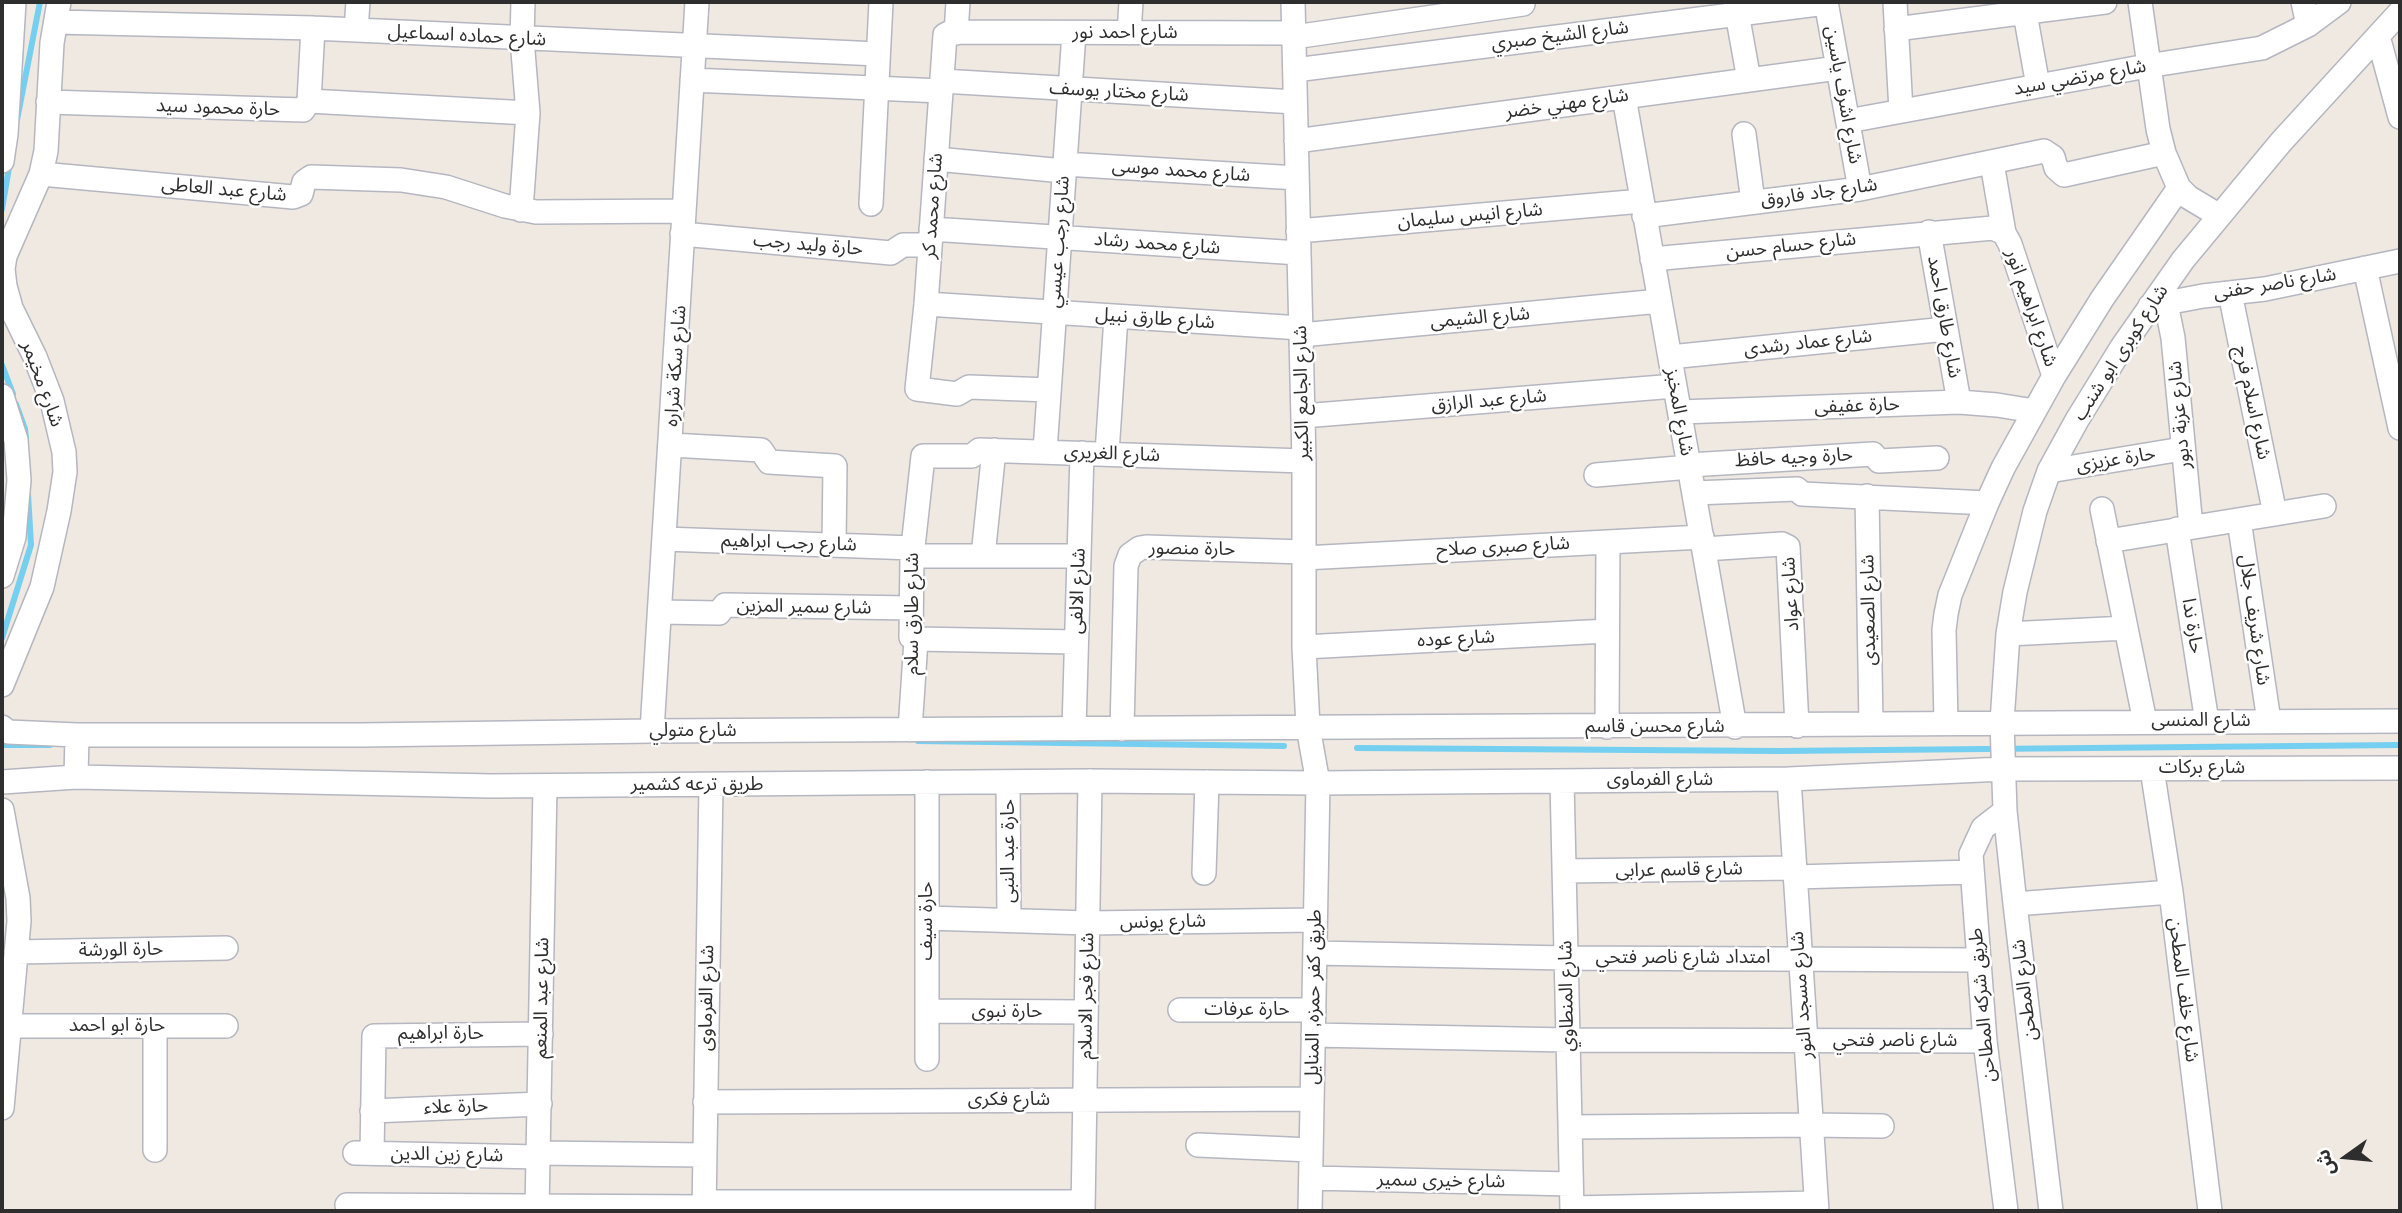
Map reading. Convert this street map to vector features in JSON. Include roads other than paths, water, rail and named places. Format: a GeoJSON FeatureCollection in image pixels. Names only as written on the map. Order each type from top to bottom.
{"type":"FeatureCollection","features":[{"type":"Feature","properties":{"kind":"street"},"geometry":{"type":"LineString","coordinates":[[2,161],[14,2]]}},
{"type":"Feature","properties":{"kind":"street"},"geometry":{"type":"LineString","coordinates":[[356,30],[358,2]]}},
{"type":"Feature","properties":{"kind":"street"},"geometry":{"type":"LineString","coordinates":[[521,210],[528,113],[522,39],[523,2]]}},
{"type":"Feature","properties":{"kind":"street","name":"شارع سكة شراره"},"geometry":{"type":"LineString","coordinates":[[652,731],[697,2]]}},
{"type":"Feature","properties":{"kind":"street"},"geometry":{"type":"LineString","coordinates":[[871,204],[881,2]]}},
{"type":"Feature","properties":{"kind":"street"},"geometry":{"type":"LineString","coordinates":[[956,33],[958,2]]}},
{"type":"Feature","properties":{"kind":"street"},"geometry":{"type":"LineString","coordinates":[[1129,33],[1131,2]]}},
{"type":"Feature","properties":{"kind":"street","name":"شارع الجامع الكبير"},"geometry":{"type":"LineString","coordinates":[[1293,2],[1304,461],[1304,647],[1308,727],[1318,783]]}},
{"type":"Feature","properties":{"kind":"street"},"geometry":{"type":"LineString","coordinates":[[1895,2],[1901,111]]}},
{"type":"Feature","properties":{"kind":"street"},"geometry":{"type":"LineString","coordinates":[[1896,29],[2024,7],[2105,2]]}},
{"type":"Feature","properties":{"kind":"street"},"geometry":{"type":"LineString","coordinates":[[2140,2],[2147,66],[2164,153],[2179,188],[2188,197],[2218,215]]}},
{"type":"Feature","properties":{"kind":"street"},"geometry":{"type":"LineString","coordinates":[[2303,2],[2308,25]]}},
{"type":"Feature","properties":{"kind":"street","name":"شارع مرتضي سيد"},"geometry":{"type":"LineString","coordinates":[[1848,121],[2147,66],[2262,48],[2308,25],[2339,2]]}},
{"type":"Feature","properties":{"kind":"street","name":"شارع الشيخ صبري"},"geometry":{"type":"LineString","coordinates":[[1295,69],[1737,8],[1826,3]]}},
{"type":"Feature","properties":{"kind":"street","name":"شارع اشرف ياسين"},"geometry":{"type":"LineString","coordinates":[[1826,3],[1860,189]]}},
{"type":"Feature","properties":{"kind":"street","name":"شارع احمد نور"},"geometry":{"type":"LineString","coordinates":[[956,33],[1294,35],[1524,4]]}},
{"type":"Feature","properties":{"kind":"street"},"geometry":{"type":"LineString","coordinates":[[2024,7],[2038,86]]}},
{"type":"Feature","properties":{"kind":"street"},"geometry":{"type":"LineString","coordinates":[[1737,8],[1749,80]]}},
{"type":"Feature","properties":{"kind":"street","name":"شارع حماده اسماعيل"},"geometry":{"type":"LineString","coordinates":[[58,12],[522,39],[878,54]]}},
{"type":"Feature","properties":{"kind":"street","name":"شارع مخيمر"},"geometry":{"type":"LineString","coordinates":[[2,685],[42,587],[65,472],[60,429],[52,401],[11,307],[3,269],[5,256],[41,174],[46,151],[48,102],[58,12]]}},
{"type":"Feature","properties":{"kind":"street","name":"شارع كوبرى ابو شنب"},"geometry":{"type":"LineString","coordinates":[[2003,769],[2002,722],[2008,634],[2024,551],[2049,471],[2077,420],[2218,215],[2400,12]]}},
{"type":"Feature","properties":{"kind":"street","name":"حارة محمود سيد"},"geometry":{"type":"LineString","coordinates":[[48,102],[300,110],[306,108],[309,101],[313,28]]}},
{"type":"Feature","properties":{"kind":"street","name":"شارع محمد كر"},"geometry":{"type":"LineString","coordinates":[[956,33],[948,33],[944,37],[926,304],[916,389],[957,394],[969,387],[1048,390]]}},
{"type":"Feature","properties":{"kind":"street","name":"شارع رجب عيسي"},"geometry":{"type":"LineString","coordinates":[[1045,451],[1074,33]]}},
{"type":"Feature","properties":{"kind":"street"},"geometry":{"type":"LineString","coordinates":[[2378,36],[2400,117]]}},
{"type":"Feature","properties":{"kind":"street","name":"شارع مهني خضر"},"geometry":{"type":"LineString","coordinates":[[1296,141],[1838,68]]}},
{"type":"Feature","properties":{"kind":"street","name":"شارع مختار يوسف"},"geometry":{"type":"LineString","coordinates":[[692,80],[876,88],[941,86],[1069,90],[1296,102]]}},
{"type":"Feature","properties":{"kind":"street","name":"شارع المخبز"},"geometry":{"type":"LineString","coordinates":[[1624,97],[1735,727]]}},
{"type":"Feature","properties":{"kind":"street"},"geometry":{"type":"LineString","coordinates":[[309,101],[528,113]]}},
{"type":"Feature","properties":{"kind":"street"},"geometry":{"type":"LineString","coordinates":[[1744,134],[1753,202]]}},
{"type":"Feature","properties":{"kind":"street","name":"شارع جاد فاروق"},"geometry":{"type":"LineString","coordinates":[[1643,208],[1753,202],[1860,189],[2044,151],[2053,157],[2056,168],[2064,175],[2164,153]]}},
{"type":"Feature","properties":{"kind":"street","name":"شارع محمد موسى"},"geometry":{"type":"LineString","coordinates":[[936,159],[1064,168],[1297,178]]}},
{"type":"Feature","properties":{"kind":"street"},"geometry":{"type":"LineString","coordinates":[[1992,163],[2004,233]]}},
{"type":"Feature","properties":{"kind":"street","name":"شارع عبد العاطى"},"geometry":{"type":"LineString","coordinates":[[41,174],[293,197],[300,194],[304,182],[312,177],[401,180],[457,190],[521,210],[683,222]]}},
{"type":"Feature","properties":{"kind":"street"},"geometry":{"type":"LineString","coordinates":[[1946,723],[1946,614],[1950,595],[1987,503],[2003,468],[2054,376],[2102,299],[2179,188]]}},
{"type":"Feature","properties":{"kind":"street","name":"شارع انيس سليمان"},"geometry":{"type":"LineString","coordinates":[[1299,242],[1643,208]]}},
{"type":"Feature","properties":{"kind":"street","name":"حارة وليد رجب"},"geometry":{"type":"LineString","coordinates":[[683,222],[891,253],[903,244],[931,237]]}},
{"type":"Feature","properties":{"kind":"street","name":"شارع ابراهيم انور"},"geometry":{"type":"LineString","coordinates":[[1929,232],[1987,227],[2004,233],[2054,376]]}},
{"type":"Feature","properties":{"kind":"street","name":"شارع حسام حسن"},"geometry":{"type":"LineString","coordinates":[[1652,259],[1929,232]]}},
{"type":"Feature","properties":{"kind":"street","name":"شارع طارق احمد"},"geometry":{"type":"LineString","coordinates":[[1929,232],[1959,402]]}},
{"type":"Feature","properties":{"kind":"street","name":"شارع محمد رشاد"},"geometry":{"type":"LineString","coordinates":[[931,237],[1299,242]]}},
{"type":"Feature","properties":{"kind":"street","name":"شارع ناصر حفنى"},"geometry":{"type":"LineString","coordinates":[[2158,305],[2265,289],[2400,261]]}},
{"type":"Feature","properties":{"kind":"street"},"geometry":{"type":"LineString","coordinates":[[2365,268],[2400,428]]}},
{"type":"Feature","properties":{"kind":"street","name":"شارع اسلام فرج"},"geometry":{"type":"LineString","coordinates":[[2230,293],[2275,514]]}},
{"type":"Feature","properties":{"kind":"street","name":"شارع الشيمى"},"geometry":{"type":"LineString","coordinates":[[1301,332],[1660,301]]}},
{"type":"Feature","properties":{"kind":"street","name":"شارع طارق نبيل"},"geometry":{"type":"LineString","coordinates":[[926,304],[1301,332]]}},
{"type":"Feature","properties":{"kind":"street","name":"شارع عزبة دبور"},"geometry":{"type":"LineString","coordinates":[[2158,305],[2173,338],[2182,449],[2184,528]]}},
{"type":"Feature","properties":{"kind":"street"},"geometry":{"type":"LineString","coordinates":[[1107,453],[1116,317]]}},
{"type":"Feature","properties":{"kind":"street","name":"شارع عماد رشدى"},"geometry":{"type":"LineString","coordinates":[[1670,357],[1946,329]]}},
{"type":"Feature","properties":{"kind":"street","name":"شارع عبد الرازق"},"geometry":{"type":"LineString","coordinates":[[1303,415],[1675,386]]}},
{"type":"Feature","properties":{"kind":"street"},"geometry":{"type":"LineString","coordinates":[[2,396],[16,440],[19,480],[14,537],[2,576]]}},
{"type":"Feature","properties":{"kind":"street","name":"حارة عفيفى"},"geometry":{"type":"LineString","coordinates":[[1680,412],[1959,402],[2034,411]]}},
{"type":"Feature","properties":{"kind":"street"},"geometry":{"type":"LineString","coordinates":[[671,445],[761,450],[769,462],[835,466],[834,545]]}},
{"type":"Feature","properties":{"kind":"street","name":"حارة عزيزى"},"geometry":{"type":"LineString","coordinates":[[2049,471],[2182,449]]}},
{"type":"Feature","properties":{"kind":"street","name":"شارع الغريرى"},"geometry":{"type":"LineString","coordinates":[[923,456],[972,456],[978,450],[994,450],[1304,461]]}},
{"type":"Feature","properties":{"kind":"street"},"geometry":{"type":"LineString","coordinates":[[983,556],[994,450]]}},
{"type":"Feature","properties":{"kind":"street","name":"شارع الالفى"},"geometry":{"type":"LineString","coordinates":[[1074,729],[1082,453]]}},
{"type":"Feature","properties":{"kind":"street","name":"حارة وجيه حافظ"},"geometry":{"type":"LineString","coordinates":[[1689,466],[1873,454],[1879,461],[1937,458]]}},
{"type":"Feature","properties":{"kind":"street","name":"شارع طارق سلام"},"geometry":{"type":"LineString","coordinates":[[910,730],[916,639],[911,637],[912,552],[923,456]]}},
{"type":"Feature","properties":{"kind":"street"},"geometry":{"type":"LineString","coordinates":[[1596,475],[1689,466]]}},
{"type":"Feature","properties":{"kind":"street"},"geometry":{"type":"LineString","coordinates":[[1694,493],[1797,489],[1802,494],[1987,503]]}},
{"type":"Feature","properties":{"kind":"street","name":"شارع الصعيدى"},"geometry":{"type":"LineString","coordinates":[[1867,496],[1871,724]]}},
{"type":"Feature","properties":{"kind":"street"},"geometry":{"type":"LineString","coordinates":[[2108,541],[2324,506]]}},
{"type":"Feature","properties":{"kind":"street"},"geometry":{"type":"LineString","coordinates":[[2102,509],[2145,722]]}},
{"type":"Feature","properties":{"kind":"street","name":"شارع شريف جلال"},"geometry":{"type":"LineString","coordinates":[[2239,520],[2269,721]]}},
{"type":"Feature","properties":{"kind":"street","name":"حارة ندا"},"geometry":{"type":"LineString","coordinates":[[2184,528],[2207,722]]}},
{"type":"Feature","properties":{"kind":"street","name":"شارع رجب ابراهيم"},"geometry":{"type":"LineString","coordinates":[[664,539],[834,545],[983,556],[1079,556]]}},
{"type":"Feature","properties":{"kind":"street"},"geometry":{"type":"LineString","coordinates":[[1607,727],[1608,542]]}},
{"type":"Feature","properties":{"kind":"street","name":"شارع صبرى صلاح"},"geometry":{"type":"LineString","coordinates":[[1304,555],[1608,542],[1703,543]]}},
{"type":"Feature","properties":{"kind":"street","name":"شارع عواد"},"geometry":{"type":"LineString","coordinates":[[1703,543],[1782,544],[1788,547],[1797,726]]}},
{"type":"Feature","properties":{"kind":"street","name":"حارة منصور"},"geometry":{"type":"LineString","coordinates":[[1122,729],[1126,566],[1130,555],[1146,547],[1304,555]]}},
{"type":"Feature","properties":{"kind":"street","name":"شارع سمير المزين"},"geometry":{"type":"LineString","coordinates":[[660,612],[719,614],[724,606],[911,608]]}},
{"type":"Feature","properties":{"kind":"street"},"geometry":{"type":"LineString","coordinates":[[2008,634],[2126,628]]}},
{"type":"Feature","properties":{"kind":"street","name":"شارع عوده"},"geometry":{"type":"LineString","coordinates":[[1304,647],[1607,631]]}},
{"type":"Feature","properties":{"kind":"street"},"geometry":{"type":"LineString","coordinates":[[916,639],[1076,642]]}},
{"type":"Feature","properties":{"kind":"street","name":"شارع المنسى"},"geometry":{"type":"LineString","coordinates":[[2002,722],[2400,721]]}},
{"type":"Feature","properties":{"kind":"street","name":"شارع محسن قاسم"},"geometry":{"type":"LineString","coordinates":[[1308,727],[1735,727],[2002,722]]}},
{"type":"Feature","properties":{"kind":"street"},"geometry":{"type":"LineString","coordinates":[[2,727],[8,732],[77,735],[76,777],[2,782]]}},
{"type":"Feature","properties":{"kind":"street","name":"شارع متولي"},"geometry":{"type":"LineString","coordinates":[[77,735],[1308,727]]}},
{"type":"Feature","properties":{"kind":"street","name":"شارع بركات"},"geometry":{"type":"LineString","coordinates":[[2003,769],[2400,768]]}},
{"type":"Feature","properties":{"kind":"street","name":"شارع الفرماوى"},"geometry":{"type":"LineString","coordinates":[[1318,783],[1788,779],[2003,769]]}},
{"type":"Feature","properties":{"kind":"street","name":"شارع المطحن"},"geometry":{"type":"LineString","coordinates":[[2003,769],[2015,904],[2051,1211]]}},
{"type":"Feature","properties":{"kind":"street","name":"شارع خلف المطحن"},"geometry":{"type":"LineString","coordinates":[[2152,769],[2171,892],[2210,1211]]}},
{"type":"Feature","properties":{"kind":"street","name":"طريق ترعه كشمير"},"geometry":{"type":"LineString","coordinates":[[76,777],[545,786],[1090,781],[1318,783]]}},
{"type":"Feature","properties":{"kind":"street","name":"شارع مسجد النور"},"geometry":{"type":"LineString","coordinates":[[1788,779],[1816,1207]]}},
{"type":"Feature","properties":{"kind":"street","name":"شارع فجر الاسلام"},"geometry":{"type":"LineString","coordinates":[[1083,1207],[1090,781]]}},
{"type":"Feature","properties":{"kind":"street","name":"شارع المنطاوي"},"geometry":{"type":"LineString","coordinates":[[1562,781],[1572,1210]]}},
{"type":"Feature","properties":{"kind":"street","name":"حارة سيف"},"geometry":{"type":"LineString","coordinates":[[927,782],[927,1059]]}},
{"type":"Feature","properties":{"kind":"street","name":"حارة عبد النبى"},"geometry":{"type":"LineString","coordinates":[[1008,782],[1009,920]]}},
{"type":"Feature","properties":{"kind":"street"},"geometry":{"type":"LineString","coordinates":[[1204,873],[1207,782]]}},
{"type":"Feature","properties":{"kind":"street","name":"طريق كفر حمزه, المنايل"},"geometry":{"type":"LineString","coordinates":[[1310,1211],[1318,783]]}},
{"type":"Feature","properties":{"kind":"street","name":"شارع الفرماوى"},"geometry":{"type":"LineString","coordinates":[[704,1207],[710,785]]}},
{"type":"Feature","properties":{"kind":"street","name":"شارع عبد المنعم"},"geometry":{"type":"LineString","coordinates":[[537,1208],[545,786]]}},
{"type":"Feature","properties":{"kind":"street"},"geometry":{"type":"LineString","coordinates":[[2,810],[18,898],[19,921],[2,1108]]}},
{"type":"Feature","properties":{"kind":"street","name":"طريق شركه المطاحن"},"geometry":{"type":"LineString","coordinates":[[2005,811],[1983,828],[1971,854],[1971,872],[1985,1041],[2006,1211]]}},
{"type":"Feature","properties":{"kind":"street","name":"شارع قاسم عرابى"},"geometry":{"type":"LineString","coordinates":[[1564,871],[1971,872]]}},
{"type":"Feature","properties":{"kind":"street"},"geometry":{"type":"LineString","coordinates":[[2015,904],[2171,892]]}},
{"type":"Feature","properties":{"kind":"street","name":"شارع يونس"},"geometry":{"type":"LineString","coordinates":[[927,918],[1088,923],[1315,920]]}},
{"type":"Feature","properties":{"kind":"street","name":"حارة الورشة"},"geometry":{"type":"LineString","coordinates":[[16,953],[226,948]]}},
{"type":"Feature","properties":{"kind":"street","name":"امتداد شارع ناصر فتحي"},"geometry":{"type":"LineString","coordinates":[[1315,953],[1566,958],[1978,960]]}},
{"type":"Feature","properties":{"kind":"street","name":"حارة عرفات"},"geometry":{"type":"LineString","coordinates":[[1180,1010],[1314,1010]]}},
{"type":"Feature","properties":{"kind":"street","name":"حارة نبوى"},"geometry":{"type":"LineString","coordinates":[[927,1012],[1086,1012]]}},
{"type":"Feature","properties":{"kind":"street","name":"حارة ابو احمد"},"geometry":{"type":"LineString","coordinates":[[9,1026],[226,1026]]}},
{"type":"Feature","properties":{"kind":"street"},"geometry":{"type":"LineString","coordinates":[[155,1026],[155,1150]]}},
{"type":"Feature","properties":{"kind":"street","name":"حارة ابراهيم"},"geometry":{"type":"LineString","coordinates":[[363,1153],[372,1111],[374,1036],[541,1034]]}},
{"type":"Feature","properties":{"kind":"street"},"geometry":{"type":"LineString","coordinates":[[1313,1035],[1568,1040],[1805,1040]]}},
{"type":"Feature","properties":{"kind":"street","name":"شارع ناصر فتحي"},"geometry":{"type":"LineString","coordinates":[[1805,1040],[1985,1041]]}},
{"type":"Feature","properties":{"kind":"street","name":"شارع فكرى"},"geometry":{"type":"LineString","coordinates":[[705,1102],[1312,1099]]}},
{"type":"Feature","properties":{"kind":"street","name":"حارة علاء"},"geometry":{"type":"LineString","coordinates":[[372,1111],[540,1104]]}},
{"type":"Feature","properties":{"kind":"street"},"geometry":{"type":"LineString","coordinates":[[1570,1128],[1882,1126]]}},
{"type":"Feature","properties":{"kind":"street"},"geometry":{"type":"LineString","coordinates":[[1198,1145],[1311,1150]]}},
{"type":"Feature","properties":{"kind":"street","name":"شارع زين الدين"},"geometry":{"type":"LineString","coordinates":[[363,1153],[704,1155]]}},
{"type":"Feature","properties":{"kind":"street","name":"شارع خيرى سمير"},"geometry":{"type":"LineString","coordinates":[[1311,1178],[1571,1184]]}},
{"type":"Feature","properties":{"kind":"street"},"geometry":{"type":"LineString","coordinates":[[347,1205],[537,1208],[1083,1207]]}},
{"type":"Feature","properties":{"kind":"street"},"geometry":{"type":"LineString","coordinates":[[1572,1210],[1816,1207]]}},
{"type":"Feature","properties":{"kind":"waterway"},"geometry":{"type":"LineString","coordinates":[[17,120],[40,2]]}},
{"type":"Feature","properties":{"kind":"waterway"},"geometry":{"type":"LineString","coordinates":[[2,209],[10,162]]}},
{"type":"Feature","properties":{"kind":"waterway"},"geometry":{"type":"LineString","coordinates":[[2,365],[13,394]]}},
{"type":"Feature","properties":{"kind":"waterway"},"geometry":{"type":"LineString","coordinates":[[16,404],[26,438]]}},
{"type":"Feature","properties":{"kind":"waterway"},"geometry":{"type":"LineString","coordinates":[[2,638],[31,545],[28,494]]}},
{"type":"Feature","properties":{"kind":"waterway"},"geometry":{"type":"LineString","coordinates":[[918,741],[1284,746]]}},
{"type":"Feature","properties":{"kind":"waterway"},"geometry":{"type":"LineString","coordinates":[[2,745],[50,745]]}},
{"type":"Feature","properties":{"kind":"waterway"},"geometry":{"type":"LineString","coordinates":[[1357,748],[1779,751],[2400,745]]}}]}
